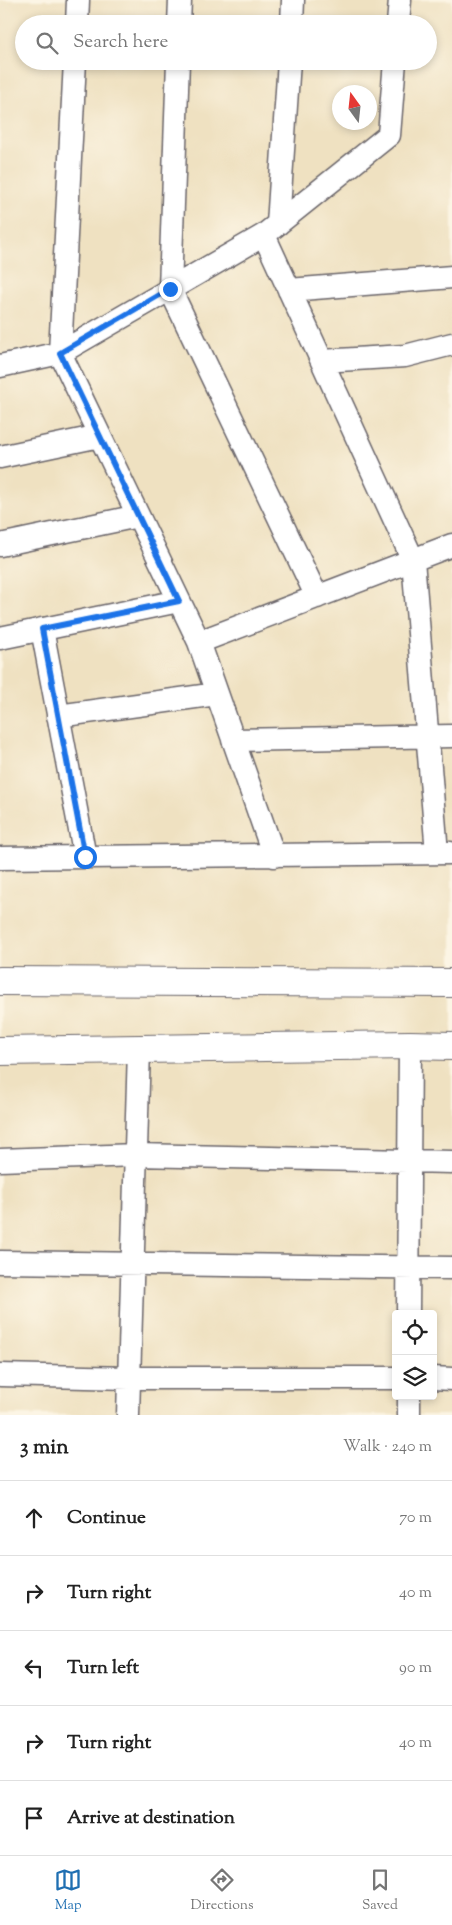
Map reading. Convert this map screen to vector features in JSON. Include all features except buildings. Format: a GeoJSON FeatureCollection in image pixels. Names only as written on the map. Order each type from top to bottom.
{"type":"FeatureCollection","features":[{"type":"Feature","properties":{"kind":"street"},"geometry":{"type":"LineString","coordinates":[[77,15],[78,0]]}},
{"type":"Feature","properties":{"kind":"street"},"geometry":{"type":"LineString","coordinates":[[179,15],[180,0]]}},
{"type":"Feature","properties":{"kind":"street"},"geometry":{"type":"LineString","coordinates":[[292,15],[293,0]]}},
{"type":"Feature","properties":{"kind":"street"},"geometry":{"type":"LineString","coordinates":[[399,15],[400,0]]}},
{"type":"Feature","properties":{"kind":"street"},"geometry":{"type":"LineString","coordinates":[[75,70],[60,353],[199,642],[274,856]]}},
{"type":"Feature","properties":{"kind":"street"},"geometry":{"type":"LineString","coordinates":[[178,70],[170,289],[317,597]]}},
{"type":"Feature","properties":{"kind":"street"},"geometry":{"type":"LineString","coordinates":[[0,858],[444,853],[427,736],[413,560],[289,290],[271,229],[288,70]]}},
{"type":"Feature","properties":{"kind":"street"},"geometry":{"type":"LineString","coordinates":[[0,366],[60,353],[271,229],[389,134],[394,70]]}},
{"type":"Feature","properties":{"kind":"street"},"geometry":{"type":"LineString","coordinates":[[289,290],[452,277]]}},
{"type":"Feature","properties":{"kind":"street"},"geometry":{"type":"LineString","coordinates":[[322,361],[405,356],[452,344]]}},
{"type":"Feature","properties":{"kind":"street"},"geometry":{"type":"LineString","coordinates":[[0,457],[100,436]]}},
{"type":"Feature","properties":{"kind":"street"},"geometry":{"type":"LineString","coordinates":[[0,545],[138,516]]}},
{"type":"Feature","properties":{"kind":"street"},"geometry":{"type":"LineString","coordinates":[[199,642],[452,545]]}},
{"type":"Feature","properties":{"kind":"street"},"geometry":{"type":"LineString","coordinates":[[0,638],[179,601]]}},
{"type":"Feature","properties":{"kind":"street"},"geometry":{"type":"LineString","coordinates":[[42,629],[85,857]]}},
{"type":"Feature","properties":{"kind":"street"},"geometry":{"type":"LineString","coordinates":[[58,716],[217,694]]}},
{"type":"Feature","properties":{"kind":"street"},"geometry":{"type":"LineString","coordinates":[[233,740],[452,736]]}},
{"type":"Feature","properties":{"kind":"street"},"geometry":{"type":"LineString","coordinates":[[0,981],[452,983]]}},
{"type":"Feature","properties":{"kind":"street"},"geometry":{"type":"LineString","coordinates":[[408,1310],[410,1045]]}},
{"type":"Feature","properties":{"kind":"street"},"geometry":{"type":"LineString","coordinates":[[0,1051],[452,1046]]}},
{"type":"Feature","properties":{"kind":"street"},"geometry":{"type":"LineString","coordinates":[[128,1415],[139,1049]]}},
{"type":"Feature","properties":{"kind":"street"},"geometry":{"type":"LineString","coordinates":[[0,1160],[136,1155],[452,1162]]}},
{"type":"Feature","properties":{"kind":"street"},"geometry":{"type":"LineString","coordinates":[[0,1262],[134,1262],[452,1268]]}},
{"type":"Feature","properties":{"kind":"street"},"geometry":{"type":"LineString","coordinates":[[0,1375],[129,1378],[392,1378]]}},
{"type":"Feature","properties":{"kind":"street"},"geometry":{"type":"LineString","coordinates":[[437,1378],[452,1378]]}},
{"type":"Feature","properties":{"kind":"street"},"geometry":{"type":"LineString","coordinates":[[408,1415],[409,1400]]}},
{"type":"Feature","properties":{"kind":"route"},"geometry":{"type":"LineString","coordinates":[[85,857],[42,629],[179,601],[60,353],[170,289]]}}]}
